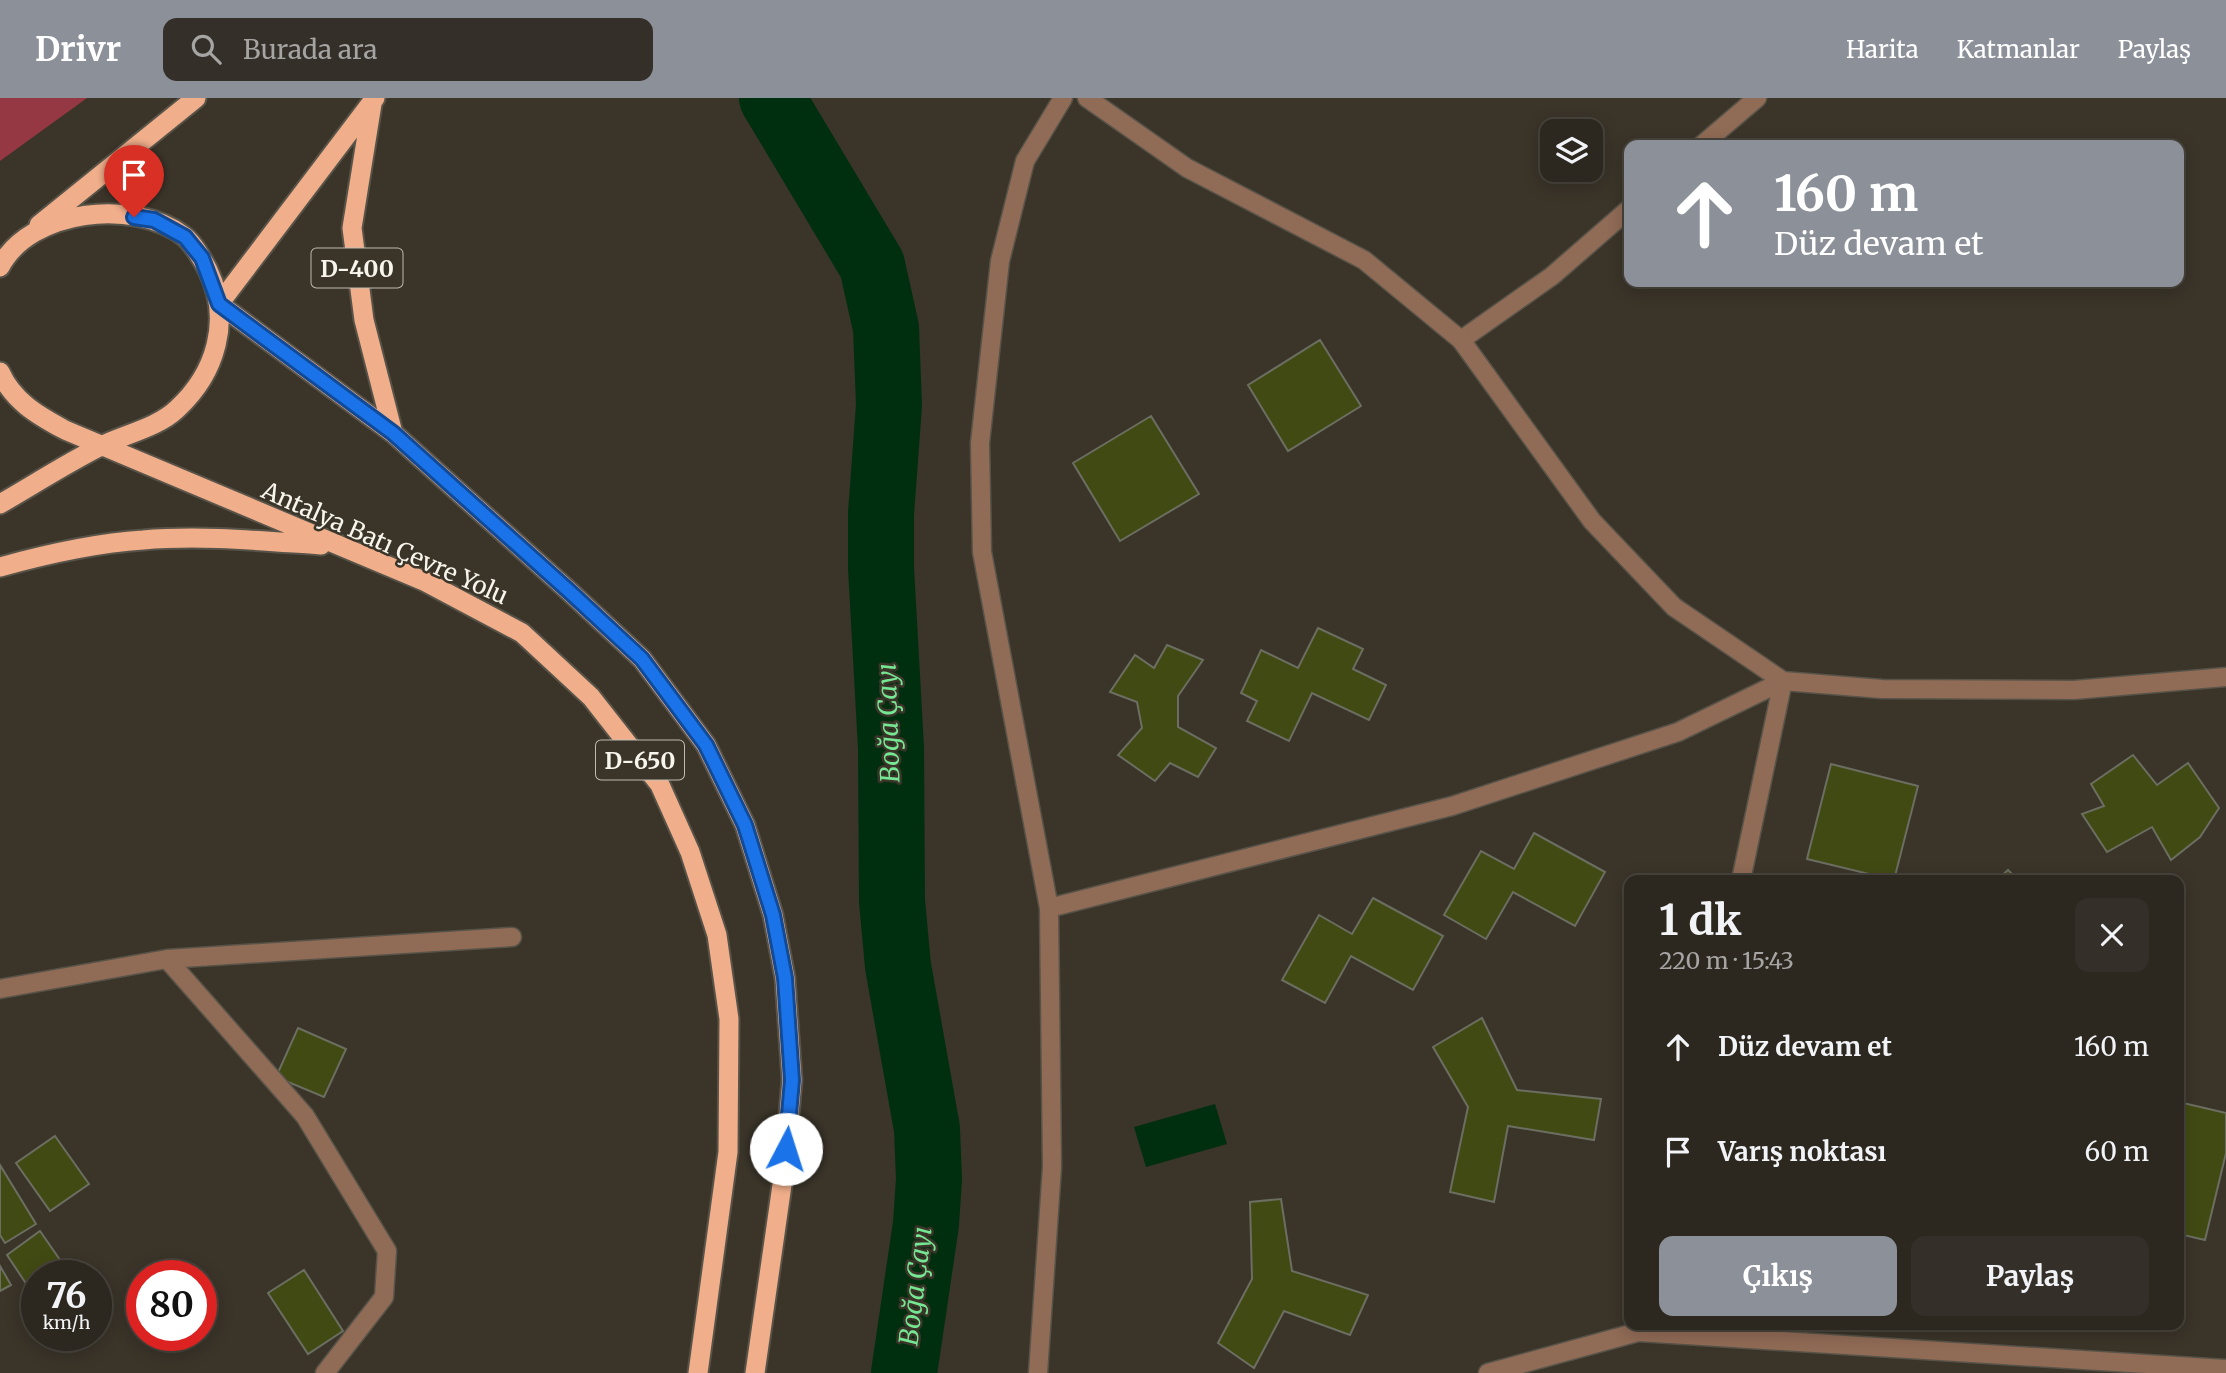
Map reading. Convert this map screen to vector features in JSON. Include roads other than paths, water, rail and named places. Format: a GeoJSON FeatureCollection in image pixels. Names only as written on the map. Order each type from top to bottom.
{"type":"FeatureCollection","features":[{"type":"Feature","properties":{"kind":"highway"},"geometry":{"type":"LineString","coordinates":[[0,256],[196,98]]}},
{"type":"Feature","properties":{"kind":"highway"},"geometry":{"type":"LineString","coordinates":[[219,304],[374,100]]}},
{"type":"Feature","properties":{"kind":"highway","name":"D-400"},"geometry":{"type":"LineString","coordinates":[[374,100],[352,228],[364,320],[393,433]]}},
{"type":"Feature","properties":{"kind":"highway"},"geometry":{"type":"LineString","coordinates":[[0,267],[16,243],[49,226],[80,216],[114,214],[154,220],[185,237],[202,258],[219,304],[218,341],[202,382],[175,411],[140,430],[102,445],[0,504]]}},
{"type":"Feature","properties":{"kind":"highway","name":"Antalya Batı Çevre Yolu"},"geometry":{"type":"LineString","coordinates":[[219,304],[393,433],[642,659],[706,745],[745,825],[773,915],[783,965],[792,1080],[784,1171],[755,1373]]}},
{"type":"Feature","properties":{"kind":"highway","name":"Antalya Batı Çevre Yolu"},"geometry":{"type":"LineString","coordinates":[[0,372],[6,385],[32,412],[102,445],[426,582],[522,633],[591,697],[660,785],[691,852],[717,935],[729,1020],[728,1152],[698,1373]]}},
{"type":"Feature","properties":{"kind":"highway"},"geometry":{"type":"LineString","coordinates":[[0,567],[62,551],[143,540],[239,539],[338,546]]}},
{"type":"Feature","properties":{"kind":"street"},"geometry":{"type":"LineString","coordinates":[[1038,1373],[1052,1167],[1049,908],[982,552],[980,443],[1003,248],[1025,161],[1063,98]]}},
{"type":"Feature","properties":{"kind":"street"},"geometry":{"type":"LineString","coordinates":[[1087,98],[1187,168],[1364,261],[1461,340],[1592,521],[1674,607],[1783,681],[1882,690],[2074,690],[2226,677]]}},
{"type":"Feature","properties":{"kind":"street"},"geometry":{"type":"LineString","coordinates":[[1708,140],[1757,98]]}},
{"type":"Feature","properties":{"kind":"street"},"geometry":{"type":"LineString","coordinates":[[1461,340],[1552,276],[1624,213]]}},
{"type":"Feature","properties":{"kind":"street"},"geometry":{"type":"LineString","coordinates":[[1049,908],[1452,806],[1678,732],[1783,681]]}},
{"type":"Feature","properties":{"kind":"street"},"geometry":{"type":"LineString","coordinates":[[1742,875],[1783,681]]}},
{"type":"Feature","properties":{"kind":"street"},"geometry":{"type":"LineString","coordinates":[[0,989],[167,959],[512,937]]}},
{"type":"Feature","properties":{"kind":"street"},"geometry":{"type":"LineString","coordinates":[[167,959],[305,1116],[387,1251],[384,1297],[325,1373]]}},
{"type":"Feature","properties":{"kind":"street"},"geometry":{"type":"LineString","coordinates":[[1488,1373],[1632,1330]]}},
{"type":"Feature","properties":{"kind":"street"},"geometry":{"type":"LineString","coordinates":[[1668,1330],[2226,1369]]}},
{"type":"Feature","properties":{"kind":"waterway","name":"Boğa Çayı"},"geometry":{"type":"LineString","coordinates":[[772,98],[872,265],[886,328],[889,405],[881,514],[881,568],[891,748],[892,901],[898,966],[927,1129],[929,1179],[926,1224],[904,1373]]}}]}
